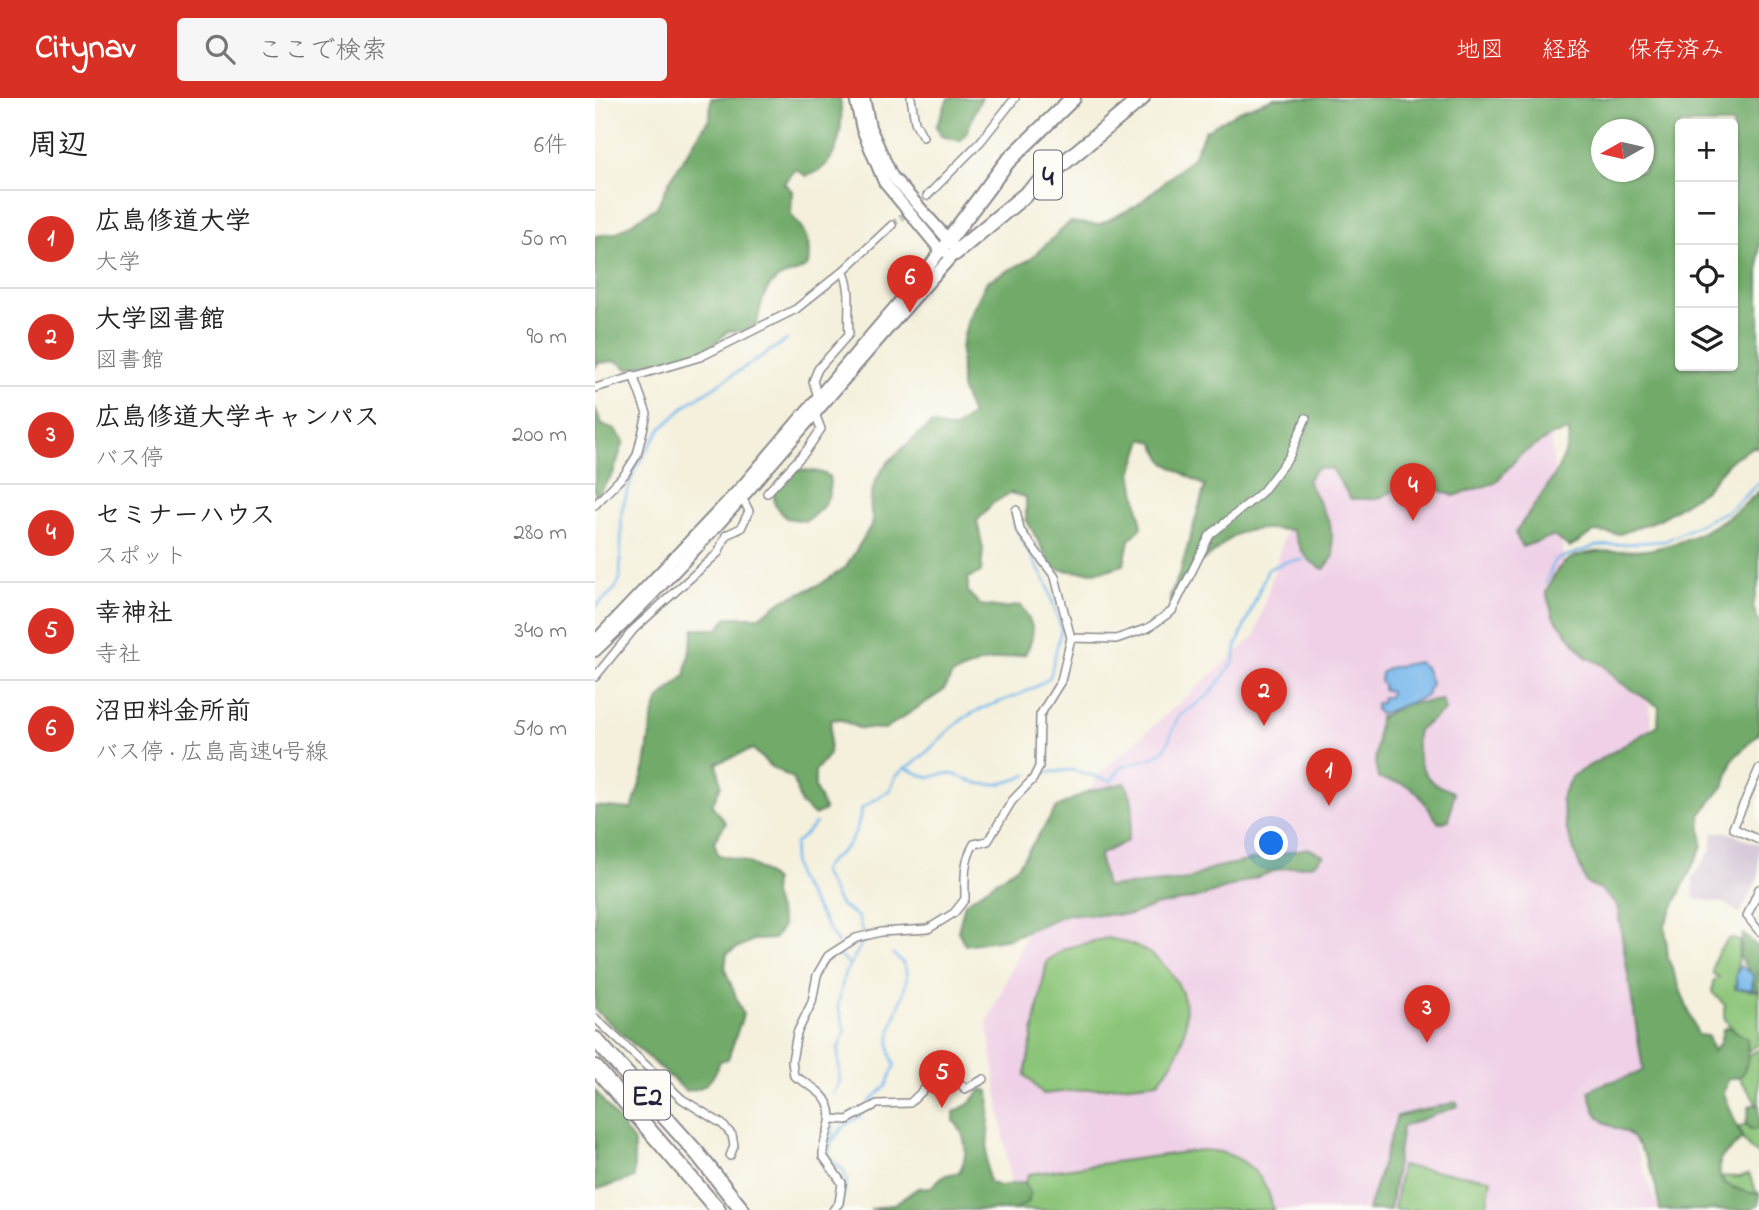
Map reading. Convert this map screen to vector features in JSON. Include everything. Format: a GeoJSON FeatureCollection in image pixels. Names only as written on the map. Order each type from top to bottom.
{"type":"FeatureCollection","features":[{"type":"Feature","properties":{"kind":"highway","name":"4"},"geometry":{"type":"LineString","coordinates":[[950,239],[1007,162],[1073,98]]}},
{"type":"Feature","properties":{"kind":"highway","name":"4"},"geometry":{"type":"LineString","coordinates":[[948,252],[1142,98]]}},
{"type":"Feature","properties":{"kind":"highway","name":"E2"},"geometry":{"type":"LineString","coordinates":[[595,1039],[697,1153],[743,1210]]}},
{"type":"Feature","properties":{"kind":"highway","name":"E2"},"geometry":{"type":"LineString","coordinates":[[595,1067],[718,1210]]}},
{"type":"Feature","properties":{"kind":"street"},"geometry":{"type":"LineString","coordinates":[[855,98],[862,129],[884,182],[948,252]]}},
{"type":"Feature","properties":{"kind":"street"},"geometry":{"type":"LineString","coordinates":[[595,651],[663,586],[743,499],[816,416],[948,252],[950,239],[892,176],[870,127],[864,98]]}},
{"type":"Feature","properties":{"kind":"street"},"geometry":{"type":"LineString","coordinates":[[911,98],[915,122],[923,137]]}},
{"type":"Feature","properties":{"kind":"street"},"geometry":{"type":"LineString","coordinates":[[927,196],[981,141],[1014,98]]}},
{"type":"Feature","properties":{"kind":"street"},"geometry":{"type":"LineString","coordinates":[[595,388],[700,357],[796,309],[843,271],[892,225]]}},
{"type":"Feature","properties":{"kind":"street"},"geometry":{"type":"LineString","coordinates":[[595,641],[690,544],[948,252]]}},
{"type":"Feature","properties":{"kind":"street"},"geometry":{"type":"LineString","coordinates":[[818,397],[813,381],[818,369],[849,334],[846,308],[851,285],[843,271]]}},
{"type":"Feature","properties":{"kind":"street"},"geometry":{"type":"LineString","coordinates":[[595,505],[625,474],[637,455],[647,414],[633,375]]}},
{"type":"Feature","properties":{"kind":"street"},"geometry":{"type":"LineString","coordinates":[[767,492],[806,451],[821,429],[816,416]]}},
{"type":"Feature","properties":{"kind":"street"},"geometry":{"type":"LineString","coordinates":[[1071,638],[1116,639],[1148,628],[1172,611],[1210,534],[1262,492],[1289,457],[1306,418]]}},
{"type":"Feature","properties":{"kind":"street"},"geometry":{"type":"LineString","coordinates":[[595,677],[634,629],[713,559],[726,535],[741,528],[749,512],[743,499]]}},
{"type":"Feature","properties":{"kind":"street"},"geometry":{"type":"LineString","coordinates":[[833,1210],[839,1203],[842,1183],[824,1161],[822,1150],[831,1119],[828,1104],[815,1085],[794,1076],[792,1061],[797,1033],[812,1002],[821,965],[856,939],[881,932],[927,929],[954,913],[965,899],[963,875],[967,856],[974,844],[988,841],[1012,801],[1033,779],[1039,767],[1041,715],[1061,681],[1071,638],[1055,577],[1020,530],[1016,510]]}},
{"type":"Feature","properties":{"kind":"street"},"geometry":{"type":"LineString","coordinates":[[595,662],[602,669]]}},
{"type":"Feature","properties":{"kind":"street"},"geometry":{"type":"LineString","coordinates":[[1759,769],[1733,828],[1759,840]]}},
{"type":"Feature","properties":{"kind":"street"},"geometry":{"type":"LineString","coordinates":[[1759,889],[1747,916],[1759,931]]}},
{"type":"Feature","properties":{"kind":"street"},"geometry":{"type":"LineString","coordinates":[[595,1018],[682,1099],[722,1124],[732,1135],[734,1146],[730,1156]]}},
{"type":"Feature","properties":{"kind":"street"},"geometry":{"type":"LineString","coordinates":[[831,1119],[847,1121],[877,1104],[910,1103],[942,1072],[950,1071],[965,1088],[984,1079]]}},
{"type":"Feature","properties":{"kind":"shaded area"},"geometry":{"type":"Polygon","coordinates":[[[1550,427],[1569,616],[1645,679],[1654,742],[1618,881],[1652,1071],[1619,1104],[1659,1210],[1015,1210],[987,1024],[1097,776],[1255,636],[1306,461],[1550,427]]]}},
{"type":"Feature","properties":{"kind":"shaded area"},"geometry":{"type":"Polygon","coordinates":[[[1713,832],[1727,832],[1759,845],[1759,876],[1740,914],[1724,903],[1694,899],[1692,878],[1711,850],[1713,832]]]}},
{"type":"Feature","properties":{"kind":"green space"},"geometry":{"type":"Polygon","coordinates":[[[711,98],[840,98],[840,134],[832,156],[817,172],[806,176],[795,169],[784,183],[792,191],[791,215],[807,238],[808,265],[771,284],[764,296],[757,324],[744,331],[728,331],[712,345],[685,356],[628,369],[616,361],[598,363],[595,368],[595,236],[616,233],[657,207],[670,180],[710,117],[711,98]]]}},
{"type":"Feature","properties":{"kind":"green space"},"geometry":{"type":"Polygon","coordinates":[[[948,98],[982,98],[967,132],[960,141],[941,136],[936,127],[948,98]]]}},
{"type":"Feature","properties":{"kind":"green space"},"geometry":{"type":"Polygon","coordinates":[[[1274,98],[1759,98],[1759,448],[1753,447],[1731,460],[1705,490],[1660,519],[1620,534],[1594,532],[1570,547],[1553,536],[1522,547],[1515,533],[1564,456],[1569,431],[1553,435],[1520,455],[1495,483],[1454,496],[1434,488],[1402,487],[1377,499],[1351,499],[1332,469],[1317,468],[1307,480],[1330,523],[1334,556],[1324,569],[1307,558],[1292,530],[1245,531],[1196,563],[1170,607],[1170,596],[1180,573],[1205,486],[1165,463],[1153,442],[1143,439],[1132,473],[1142,527],[1129,540],[1124,564],[1116,568],[1089,572],[1053,568],[1026,519],[1026,497],[1010,493],[992,504],[977,521],[983,549],[981,572],[968,578],[968,592],[980,605],[1005,608],[1020,605],[1032,629],[1025,654],[979,663],[952,675],[943,691],[885,729],[858,728],[840,719],[831,720],[829,754],[815,771],[815,788],[825,810],[814,815],[801,804],[793,778],[771,767],[753,749],[717,763],[721,785],[712,805],[726,823],[714,841],[718,855],[749,863],[774,881],[773,895],[783,926],[774,939],[753,940],[727,953],[725,969],[743,1015],[728,1059],[720,1061],[712,1078],[704,1086],[686,1091],[595,1010],[595,806],[632,809],[645,767],[652,719],[659,699],[685,676],[694,629],[719,629],[727,617],[759,617],[785,599],[819,585],[846,567],[873,522],[870,505],[872,490],[885,466],[931,424],[954,429],[972,415],[961,388],[961,348],[968,319],[987,281],[1029,260],[1070,222],[1099,225],[1136,206],[1193,158],[1205,131],[1239,111],[1274,98]]]}},
{"type":"Feature","properties":{"kind":"green space"},"geometry":{"type":"Polygon","coordinates":[[[595,407],[602,425],[614,429],[624,441],[613,474],[595,497],[595,407]]]}},
{"type":"Feature","properties":{"kind":"green space"},"geometry":{"type":"Polygon","coordinates":[[[793,468],[829,476],[830,490],[826,502],[806,521],[786,518],[775,505],[773,491],[793,468]]]}},
{"type":"Feature","properties":{"kind":"green space"},"geometry":{"type":"Polygon","coordinates":[[[1759,491],[1759,582],[1753,606],[1759,623],[1759,733],[1732,760],[1725,784],[1700,815],[1702,846],[1665,924],[1668,958],[1698,1035],[1708,1036],[1713,1051],[1720,1043],[1723,1029],[1728,1027],[1747,1038],[1748,1061],[1741,1077],[1728,1079],[1724,1093],[1742,1139],[1720,1159],[1720,1173],[1722,1181],[1729,1186],[1759,1193],[1759,1204],[1749,1210],[1660,1210],[1654,1180],[1643,1152],[1628,1134],[1600,1118],[1594,1109],[1589,1091],[1643,1070],[1617,905],[1600,889],[1586,883],[1567,831],[1561,797],[1572,776],[1658,725],[1659,707],[1618,681],[1603,665],[1586,657],[1553,616],[1546,592],[1557,571],[1567,560],[1590,553],[1652,549],[1682,541],[1736,512],[1759,491]]]}},
{"type":"Feature","properties":{"kind":"green space"},"geometry":{"type":"Polygon","coordinates":[[[1442,700],[1445,710],[1418,730],[1417,744],[1421,766],[1429,778],[1436,785],[1454,793],[1449,820],[1439,823],[1411,788],[1378,778],[1375,763],[1379,718],[1406,704],[1442,700]]]}},
{"type":"Feature","properties":{"kind":"green space"},"geometry":{"type":"Polygon","coordinates":[[[1125,783],[1133,812],[1131,826],[1127,841],[1099,855],[1106,887],[1187,880],[1213,868],[1308,848],[1324,855],[1314,864],[1280,869],[1201,897],[1155,906],[1130,915],[1067,914],[1010,938],[965,945],[958,931],[965,903],[1018,866],[1057,807],[1089,791],[1125,783]]]}},
{"type":"Feature","properties":{"kind":"green space"},"geometry":{"type":"Polygon","coordinates":[[[1743,934],[1759,948],[1759,991],[1752,990],[1754,980],[1739,956],[1743,934]]]}},
{"type":"Feature","properties":{"kind":"green space"},"geometry":{"type":"Polygon","coordinates":[[[1107,938],[1134,945],[1155,958],[1171,973],[1182,992],[1186,1013],[1183,1036],[1174,1059],[1158,1082],[1043,1094],[1025,1075],[1047,961],[1066,948],[1107,938]]]}},
{"type":"Feature","properties":{"kind":"green space"},"geometry":{"type":"Polygon","coordinates":[[[1730,938],[1740,941],[1735,989],[1759,991],[1759,1044],[1748,1051],[1741,1037],[1725,1019],[1725,1005],[1712,992],[1713,981],[1719,977],[1713,974],[1715,959],[1730,938]]]}},
{"type":"Feature","properties":{"kind":"green space"},"geometry":{"type":"Polygon","coordinates":[[[1759,1049],[1759,1106],[1740,1079],[1750,1055],[1759,1049]]]}},
{"type":"Feature","properties":{"kind":"green space"},"geometry":{"type":"Polygon","coordinates":[[[982,1089],[989,1091],[989,1182],[999,1186],[1025,1182],[1030,1193],[1028,1203],[1014,1210],[870,1210],[894,1204],[918,1188],[931,1187],[943,1176],[959,1172],[965,1146],[962,1133],[954,1121],[954,1112],[970,1103],[982,1089]]]}},
{"type":"Feature","properties":{"kind":"green space"},"geometry":{"type":"Polygon","coordinates":[[[595,1090],[634,1142],[634,1178],[595,1190],[595,1090]]]}},
{"type":"Feature","properties":{"kind":"green space"},"geometry":{"type":"Polygon","coordinates":[[[1457,1102],[1458,1106],[1402,1127],[1390,1210],[1368,1210],[1397,1116],[1457,1102]]]}},
{"type":"Feature","properties":{"kind":"green space"},"geometry":{"type":"Polygon","coordinates":[[[1749,1106],[1759,1106],[1759,1129],[1752,1130],[1746,1124],[1749,1106]]]}},
{"type":"Feature","properties":{"kind":"green space"},"geometry":{"type":"Polygon","coordinates":[[[1746,1124],[1750,1129],[1759,1129],[1759,1155],[1749,1147],[1742,1136],[1739,1127],[1746,1124]]]}},
{"type":"Feature","properties":{"kind":"green space"},"geometry":{"type":"Polygon","coordinates":[[[1200,1150],[1227,1154],[1249,1166],[1264,1185],[1273,1210],[1014,1210],[1028,1203],[1030,1193],[1025,1182],[1029,1174],[1200,1150]]]}},
{"type":"Feature","properties":{"kind":"green space"},"geometry":{"type":"Polygon","coordinates":[[[1401,1166],[1491,1179],[1486,1210],[1394,1210],[1401,1166]]]}},
{"type":"Feature","properties":{"kind":"green space"},"geometry":{"type":"Polygon","coordinates":[[[1749,1174],[1757,1193],[1753,1195],[1726,1184],[1720,1176],[1739,1177],[1749,1174]]]}},
{"type":"Feature","properties":{"kind":"water"},"geometry":{"type":"Polygon","coordinates":[[[1418,662],[1425,667],[1431,683],[1427,696],[1380,714],[1376,710],[1376,703],[1381,703],[1382,697],[1389,697],[1390,691],[1383,690],[1381,673],[1388,668],[1418,662]]]}},
{"type":"Feature","properties":{"kind":"water"},"geometry":{"type":"Polygon","coordinates":[[[1740,966],[1753,975],[1752,989],[1737,989],[1736,977],[1740,966]]]}},
{"type":"Feature","properties":{"kind":"waterway"},"geometry":{"type":"LineString","coordinates":[[595,607],[615,589],[620,579],[622,509],[635,468],[661,429],[689,403],[787,340]]}},
{"type":"Feature","properties":{"kind":"waterway"},"geometry":{"type":"LineString","coordinates":[[1546,582],[1555,560],[1596,546],[1665,541],[1731,509],[1759,483]]}},
{"type":"Feature","properties":{"kind":"waterway"},"geometry":{"type":"LineString","coordinates":[[906,768],[963,719],[1029,690],[1050,677],[1061,629],[1047,584],[1013,524]]}},
{"type":"Feature","properties":{"kind":"waterway"},"geometry":{"type":"LineString","coordinates":[[1043,773],[1072,770],[1111,781],[1121,767],[1154,757],[1165,749],[1178,717],[1209,695],[1234,662],[1236,647],[1268,569],[1288,561],[1303,560]]}},
{"type":"Feature","properties":{"kind":"waterway"},"geometry":{"type":"LineString","coordinates":[[863,934],[858,917],[840,905],[822,872],[828,862],[850,842],[862,808],[890,790],[896,776],[905,768],[929,778],[952,774],[989,784],[1027,775]]}},
{"type":"Feature","properties":{"kind":"waterway"},"geometry":{"type":"LineString","coordinates":[[816,823],[795,844],[793,860],[796,876],[838,944]]}},
{"type":"Feature","properties":{"kind":"waterway"},"geometry":{"type":"LineString","coordinates":[[833,1095],[840,1081],[838,1050],[845,1030],[838,1006],[844,975],[864,940]]}},
{"type":"Feature","properties":{"kind":"waterway"},"geometry":{"type":"LineString","coordinates":[[837,954],[850,965]]}},
{"type":"Feature","properties":{"kind":"waterway"},"geometry":{"type":"LineString","coordinates":[[869,1102],[886,1086],[895,1065],[890,1052],[890,1039],[907,975],[903,964],[893,954]]}},
{"type":"Feature","properties":{"kind":"waterway"},"geometry":{"type":"LineString","coordinates":[[830,1144],[843,1127],[861,1116]]}},
{"type":"Feature","properties":{"kind":"waterway"},"geometry":{"type":"LineString","coordinates":[[834,1127],[828,1157],[844,1171],[847,1181],[839,1210]]}},
{"type":"Feature","properties":{"kind":"tunnel"},"geometry":{"type":"LineString","coordinates":[[892,225],[927,196]]}},
{"type":"Feature","properties":{"kind":"place","name":"沼田料金所前"},"geometry":{"type":"Point","coordinates":[910,313]}},
{"type":"Feature","properties":{"kind":"place","name":"セミナーハウス"},"geometry":{"type":"Point","coordinates":[1413,521]}},
{"type":"Feature","properties":{"kind":"place","name":"大学図書館"},"geometry":{"type":"Point","coordinates":[1264,726]}},
{"type":"Feature","properties":{"kind":"place","name":"広島修道大学"},"geometry":{"type":"Point","coordinates":[1329,806]}},
{"type":"Feature","properties":{"kind":"place","name":"広島修道大学キャンパス"},"geometry":{"type":"Point","coordinates":[1427,1043]}},
{"type":"Feature","properties":{"kind":"place","name":"幸神社"},"geometry":{"type":"Point","coordinates":[942,1108]}}]}
